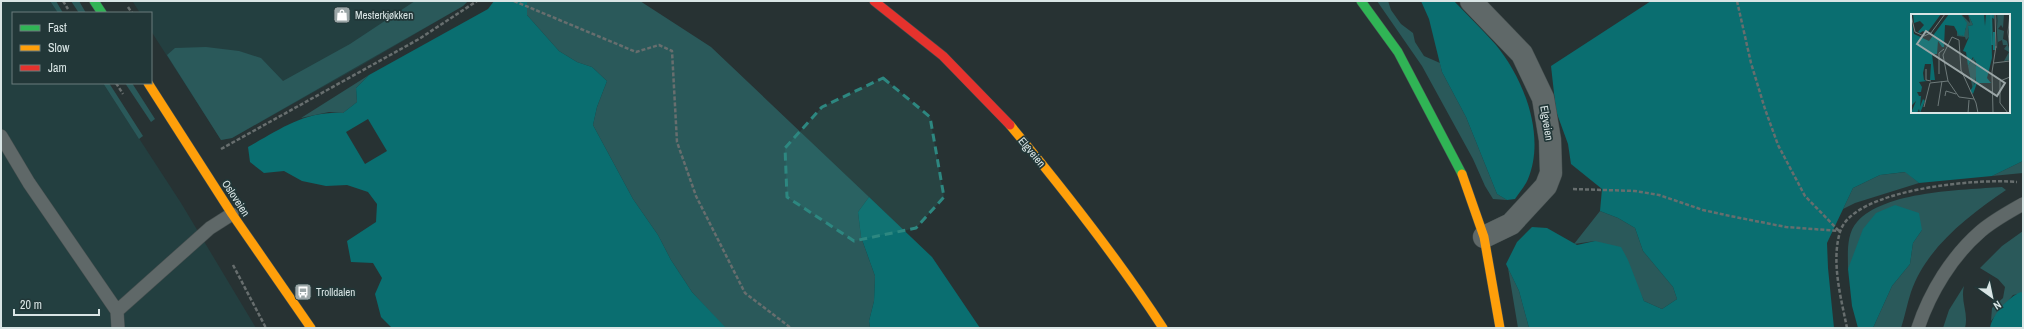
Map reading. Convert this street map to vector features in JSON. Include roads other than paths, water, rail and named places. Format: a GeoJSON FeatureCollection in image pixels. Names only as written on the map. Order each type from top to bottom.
{"type":"FeatureCollection","features":[{"type":"Feature","properties":{"kind":"street"},"geometry":{"type":"LineString","coordinates":[[94,1],[101,12]]}},
{"type":"Feature","properties":{"kind":"street","name":"Elgveien"},"geometry":{"type":"LineString","coordinates":[[874,1],[943,56],[999,112],[1048,171],[1143,297],[1163,328]]}},
{"type":"Feature","properties":{"kind":"street"},"geometry":{"type":"LineString","coordinates":[[1361,1],[1398,52],[1457,161],[1484,237],[1500,328]]}},
{"type":"Feature","properties":{"kind":"street","name":"Elgveien"},"geometry":{"type":"LineString","coordinates":[[1471,1],[1522,54],[1543,98],[1550,140],[1551,173],[1546,186],[1511,224],[1484,237]]}},
{"type":"Feature","properties":{"kind":"street","name":"Osloveien"},"geometry":{"type":"LineString","coordinates":[[149,84],[232,214],[308,327]]}},
{"type":"Feature","properties":{"kind":"lane"},"geometry":{"type":"LineString","coordinates":[[1,136],[29,183],[117,311],[118,328]]}},
{"type":"Feature","properties":{"kind":"lane"},"geometry":{"type":"LineString","coordinates":[[1918,328],[1923,313],[1947,269],[1956,258],[1982,230],[2023,204]]}},
{"type":"Feature","properties":{"kind":"lane"},"geometry":{"type":"LineString","coordinates":[[117,311],[210,228],[232,214]]}},
{"type":"Feature","properties":{"kind":"place","name":"Mesterkjøkken"},"geometry":{"type":"Point","coordinates":[342,15]}},
{"type":"Feature","properties":{"kind":"place","name":"Trolldalen"},"geometry":{"type":"Point","coordinates":[303,292]}}]}
